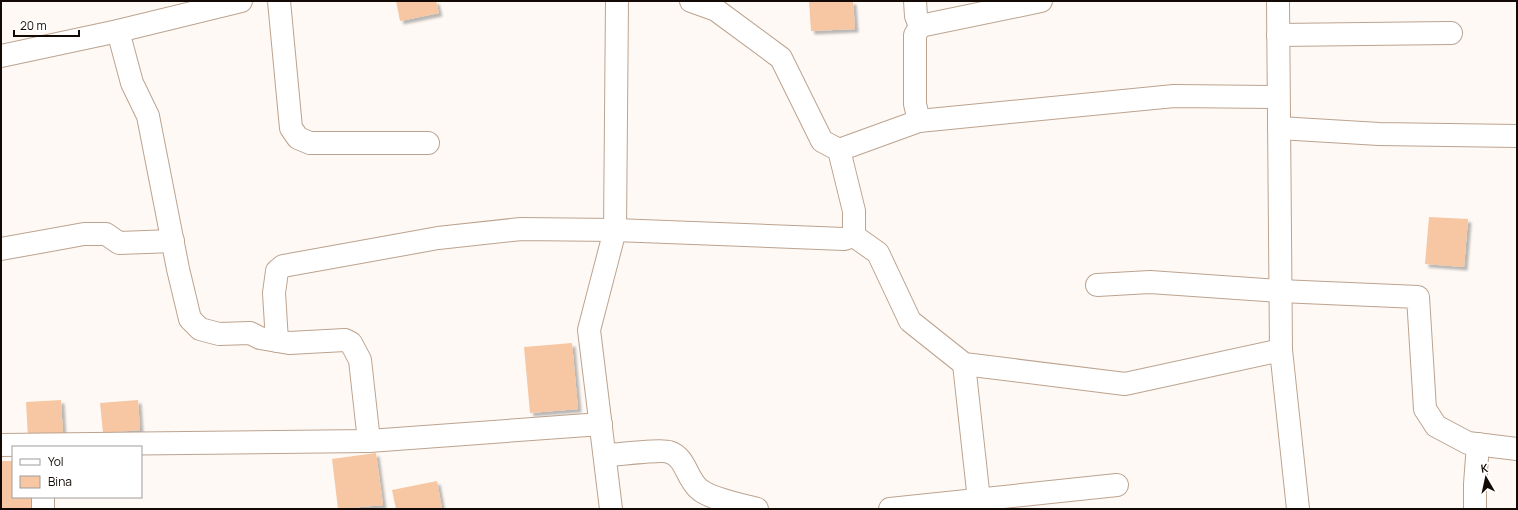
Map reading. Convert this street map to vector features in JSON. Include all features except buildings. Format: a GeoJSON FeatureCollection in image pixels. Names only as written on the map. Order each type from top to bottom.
{"type":"FeatureCollection","features":[{"type":"Feature","properties":{"kind":"street"},"geometry":{"type":"LineString","coordinates":[[1,56],[118,31],[241,1]]}},
{"type":"Feature","properties":{"kind":"street"},"geometry":{"type":"LineString","coordinates":[[279,1],[291,128],[298,138],[310,143],[428,143]]}},
{"type":"Feature","properties":{"kind":"street"},"geometry":{"type":"LineString","coordinates":[[611,509],[590,330],[615,230],[617,1]]}},
{"type":"Feature","properties":{"kind":"street"},"geometry":{"type":"LineString","coordinates":[[691,1],[716,10],[781,58],[822,141],[839,150],[854,211],[854,236]]}},
{"type":"Feature","properties":{"kind":"street"},"geometry":{"type":"LineString","coordinates":[[915,1],[916,16],[920,26]]}},
{"type":"Feature","properties":{"kind":"street"},"geometry":{"type":"LineString","coordinates":[[919,120],[915,104],[915,35],[920,26],[1040,1]]}},
{"type":"Feature","properties":{"kind":"street"},"geometry":{"type":"LineString","coordinates":[[1278,1],[1280,350],[1298,509]]}},
{"type":"Feature","properties":{"kind":"street"},"geometry":{"type":"LineString","coordinates":[[118,31],[132,82],[148,116],[190,319],[200,329],[219,334],[250,333],[289,343],[345,340],[351,343],[360,360],[369,441]]}},
{"type":"Feature","properties":{"kind":"street"},"geometry":{"type":"LineString","coordinates":[[1278,36],[1451,34]]}},
{"type":"Feature","properties":{"kind":"street"},"geometry":{"type":"LineString","coordinates":[[839,150],[919,120],[1174,96],[1278,97]]}},
{"type":"Feature","properties":{"kind":"street"},"geometry":{"type":"LineString","coordinates":[[1278,128],[1379,134],[1517,136]]}},
{"type":"Feature","properties":{"kind":"street"},"geometry":{"type":"LineString","coordinates":[[277,341],[274,293],[277,271],[283,266],[438,238],[521,229],[615,230],[844,239],[854,236]]}},
{"type":"Feature","properties":{"kind":"street"},"geometry":{"type":"LineString","coordinates":[[1,249],[84,234],[106,234],[119,243],[173,241]]}},
{"type":"Feature","properties":{"kind":"street"},"geometry":{"type":"LineString","coordinates":[[854,236],[878,253],[910,321],[964,364],[1125,384],[1280,350]]}},
{"type":"Feature","properties":{"kind":"street"},"geometry":{"type":"LineString","coordinates":[[1097,285],[1150,282],[1280,291],[1418,297],[1425,409],[1436,426],[1468,443],[1517,450]]}},
{"type":"Feature","properties":{"kind":"street"},"geometry":{"type":"LineString","coordinates":[[964,364],[979,505]]}},
{"type":"Feature","properties":{"kind":"street"},"geometry":{"type":"LineString","coordinates":[[1,445],[44,446],[369,441],[601,424]]}},
{"type":"Feature","properties":{"kind":"street"},"geometry":{"type":"LineString","coordinates":[[1475,509],[1478,444]]}},
{"type":"Feature","properties":{"kind":"street"},"geometry":{"type":"LineString","coordinates":[[605,455],[668,451],[679,457],[699,489],[723,500],[757,509]]}},
{"type":"Feature","properties":{"kind":"street"},"geometry":{"type":"LineString","coordinates":[[890,509],[979,505],[1117,485]]}},
{"type":"Feature","properties":{"kind":"street"},"geometry":{"type":"LineString","coordinates":[[42,509],[43,498]]}}]}
